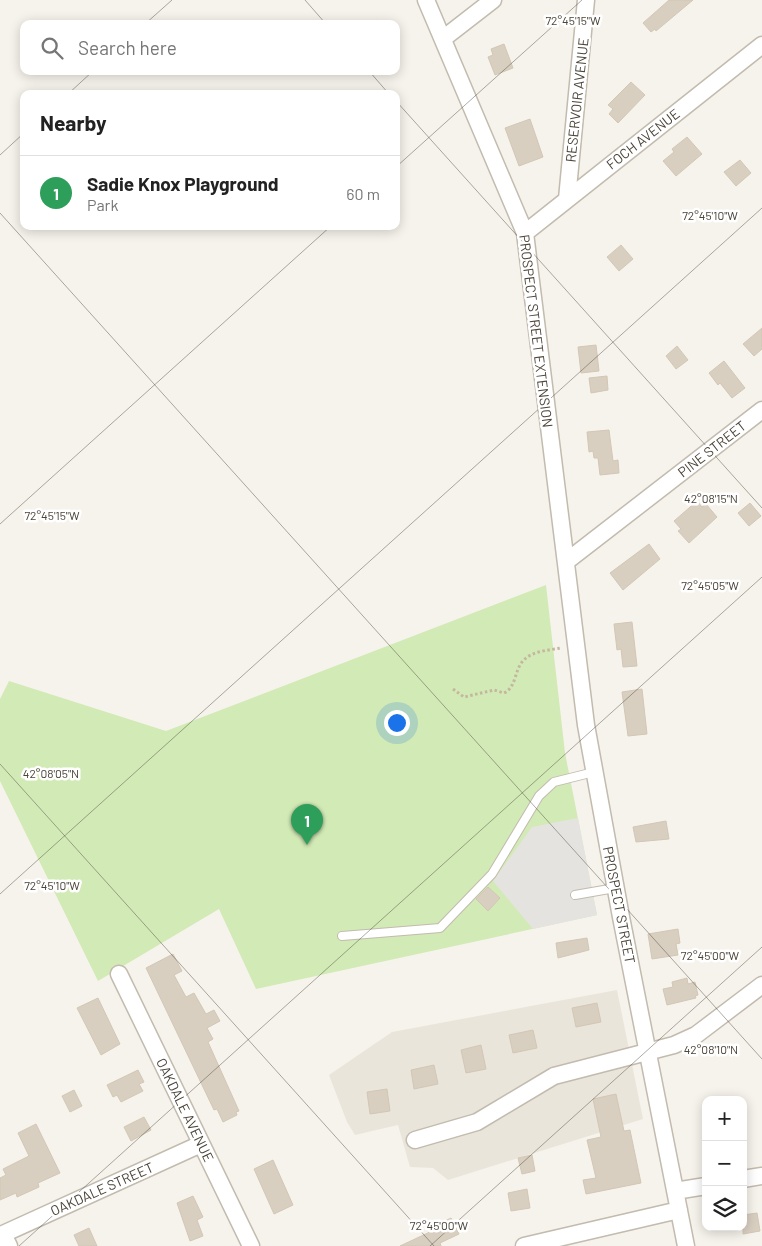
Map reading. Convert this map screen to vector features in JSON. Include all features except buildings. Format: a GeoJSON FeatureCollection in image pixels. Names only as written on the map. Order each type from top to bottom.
{"type":"FeatureCollection","features":[{"type":"Feature","properties":{"kind":"street","name":"PROSPECT STREET EXTENSION"},"geometry":{"type":"LineString","coordinates":[[426,0],[444,38],[525,233],[535,324],[567,561]]}},
{"type":"Feature","properties":{"kind":"street"},"geometry":{"type":"LineString","coordinates":[[444,38],[493,0]]}},
{"type":"Feature","properties":{"kind":"street","name":"RESERVOIR AVENUE"},"geometry":{"type":"LineString","coordinates":[[567,200],[586,0]]}},
{"type":"Feature","properties":{"kind":"street","name":"FOCH AVENUE"},"geometry":{"type":"LineString","coordinates":[[525,233],[762,46]]}},
{"type":"Feature","properties":{"kind":"street","name":"PINE STREET"},"geometry":{"type":"LineString","coordinates":[[567,561],[762,410]]}},
{"type":"Feature","properties":{"kind":"street","name":"PROSPECT STREET"},"geometry":{"type":"LineString","coordinates":[[567,561],[586,725],[594,772],[686,1246]]}},
{"type":"Feature","properties":{"kind":"street","name":"OAKDALE AVENUE"},"geometry":{"type":"LineString","coordinates":[[119,974],[251,1246]]}},
{"type":"Feature","properties":{"kind":"street"},"geometry":{"type":"LineString","coordinates":[[415,1140],[477,1122],[554,1076],[674,1046],[696,1035],[762,985]]}},
{"type":"Feature","properties":{"kind":"street","name":"OAKDALE STREET"},"geometry":{"type":"LineString","coordinates":[[6,1240],[201,1144]]}},
{"type":"Feature","properties":{"kind":"street"},"geometry":{"type":"LineString","coordinates":[[747,1178],[762,1176]]}},
{"type":"Feature","properties":{"kind":"street"},"geometry":{"type":"LineString","coordinates":[[675,1191],[702,1187]]}},
{"type":"Feature","properties":{"kind":"street"},"geometry":{"type":"LineString","coordinates":[[524,1246],[679,1210]]}},
{"type":"Feature","properties":{"kind":"lane"},"geometry":{"type":"LineString","coordinates":[[342,936],[440,928],[492,874],[539,796],[554,782],[594,772]]}},
{"type":"Feature","properties":{"kind":"lane"},"geometry":{"type":"LineString","coordinates":[[575,895],[615,888]]}},
{"type":"Feature","properties":{"kind":"path"},"geometry":{"type":"LineString","coordinates":[[453,690],[464,697],[494,690],[504,693],[511,687],[523,660],[532,654],[577,644]]}},
{"type":"Feature","properties":{"kind":"shaded area"},"geometry":{"type":"Polygon","coordinates":[[[578,818],[597,915],[533,929],[493,881],[532,827],[578,818]]]}},
{"type":"Feature","properties":{"kind":"shaded area"},"geometry":{"type":"Polygon","coordinates":[[[617,990],[643,1119],[448,1180],[433,1168],[410,1167],[398,1125],[355,1135],[347,1122],[329,1075],[392,1032],[617,990]]]}},
{"type":"Feature","properties":{"kind":"green space"},"geometry":{"type":"Polygon","coordinates":[[[546,585],[565,753],[597,915],[256,989],[219,909],[98,981],[0,781],[0,699],[9,681],[166,731],[546,585]]]}},
{"type":"Feature","properties":{"kind":"place","name":"Sadie Knox Playground"},"geometry":{"type":"Point","coordinates":[307,845]}}]}
